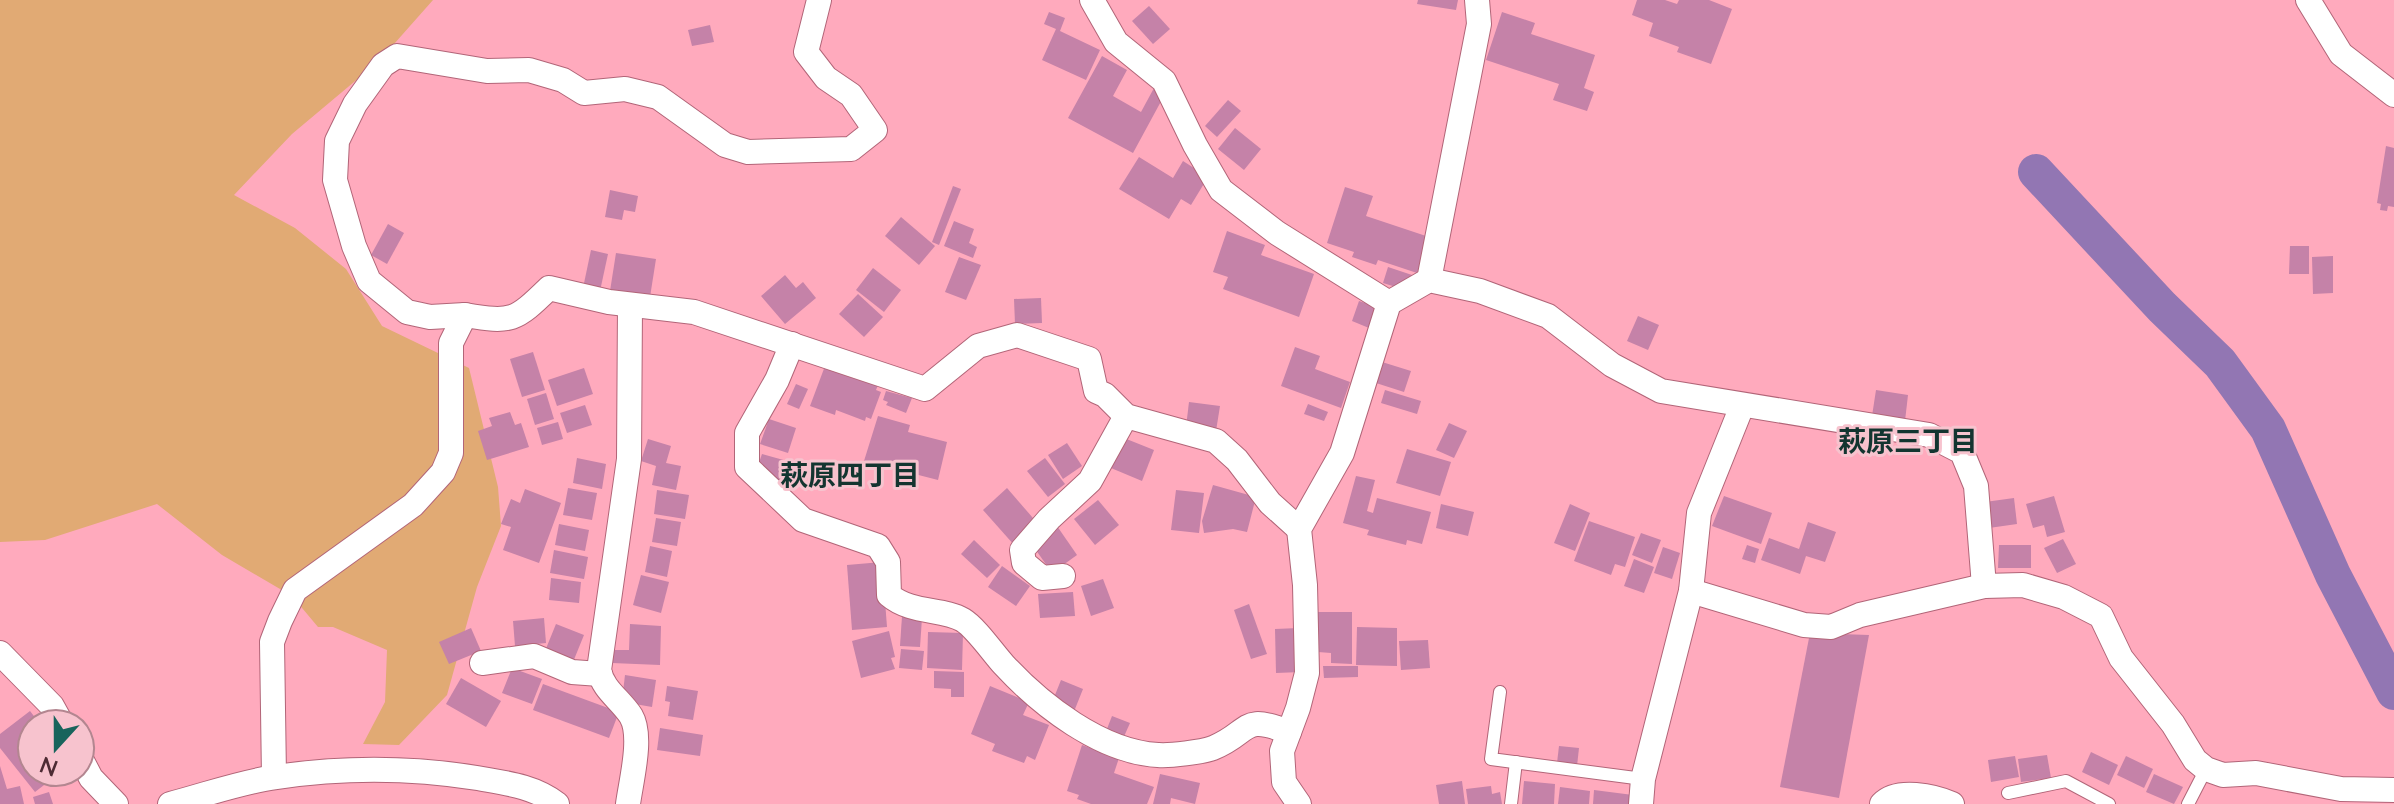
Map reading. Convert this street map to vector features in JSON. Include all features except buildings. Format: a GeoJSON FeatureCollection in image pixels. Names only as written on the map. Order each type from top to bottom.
{"type":"FeatureCollection","features":[{"type":"Feature","properties":{"kind":"street"},"geometry":{"type":"LineString","coordinates":[[819,0],[806,52],[826,78],[851,95],[875,130],[851,149],[748,152],[725,145],[658,97],[625,89],[584,93],[563,80],[529,70],[487,71],[397,56],[383,65],[355,104],[337,141],[335,180],[354,246],[369,281],[407,312],[430,317],[465,315],[498,321],[521,315],[549,288],[630,305],[694,312],[925,389],[978,346],[1017,335],[1089,359],[1096,391],[1105,395],[1126,416],[1216,441],[1237,460],[1270,503],[1299,529]]}},
{"type":"Feature","properties":{"kind":"street"},"geometry":{"type":"LineString","coordinates":[[1092,0],[1116,42],[1164,81],[1221,190],[1277,233],[1389,303]]}},
{"type":"Feature","properties":{"kind":"street"},"geometry":{"type":"LineString","coordinates":[[1429,280],[1479,24],[1477,0]]}},
{"type":"Feature","properties":{"kind":"street"},"geometry":{"type":"LineString","coordinates":[[2308,0],[2341,54],[2394,95]]}},
{"type":"Feature","properties":{"kind":"street"},"geometry":{"type":"LineString","coordinates":[[1299,804],[1284,782],[1282,751],[1307,673],[1305,585],[1299,529],[1342,453],[1389,303],[1429,280],[1480,291],[1548,316],[1612,365],[1661,391],[1929,435],[1962,452],[1976,486],[1984,586]]}},
{"type":"Feature","properties":{"kind":"street"},"geometry":{"type":"LineString","coordinates":[[628,804],[637,732],[630,715],[601,682],[599,658],[629,459],[630,305]]}},
{"type":"Feature","properties":{"kind":"street"},"geometry":{"type":"LineString","coordinates":[[274,777],[272,642],[280,621],[295,590],[413,505],[443,472],[451,453],[451,343],[465,315]]}},
{"type":"Feature","properties":{"kind":"street"},"geometry":{"type":"LineString","coordinates":[[792,344],[777,380],[747,433],[747,467],[803,520],[878,546],[888,562],[889,595],[898,603],[963,620],[1019,681],[1059,716],[1115,745],[1158,755],[1212,748],[1246,727],[1263,722],[1289,732]]}},
{"type":"Feature","properties":{"kind":"street"},"geometry":{"type":"LineString","coordinates":[[1641,804],[1643,779],[1691,591],[1699,513],[1742,406]]}},
{"type":"Feature","properties":{"kind":"street"},"geometry":{"type":"LineString","coordinates":[[1063,576],[1042,578],[1024,563],[1022,550],[1049,519],[1090,481],[1126,416]]}},
{"type":"Feature","properties":{"kind":"street"},"geometry":{"type":"LineString","coordinates":[[1691,591],[1804,625],[1831,627],[1860,615],[1984,586],[2023,585],[2064,597],[2101,616],[2121,658],[2173,724],[2195,760],[2206,769],[2223,775],[2256,773],[2336,797],[2394,790]]}},
{"type":"Feature","properties":{"kind":"street"},"geometry":{"type":"LineString","coordinates":[[0,653],[53,708]]}},
{"type":"Feature","properties":{"kind":"street"},"geometry":{"type":"LineString","coordinates":[[482,663],[534,656],[572,672],[600,674]]}},
{"type":"Feature","properties":{"kind":"street"},"geometry":{"type":"LineString","coordinates":[[170,804],[274,777],[322,770],[400,768],[516,784],[547,796],[557,804]]}},
{"type":"Feature","properties":{"kind":"street"},"geometry":{"type":"LineString","coordinates":[[96,783],[116,804]]}},
{"type":"Feature","properties":{"kind":"street"},"geometry":{"type":"LineString","coordinates":[[1882,804],[1888,798],[1908,795],[1952,804]]}},
{"type":"Feature","properties":{"kind":"lane"},"geometry":{"type":"LineString","coordinates":[[1500,692],[1491,759],[1643,779]]}},
{"type":"Feature","properties":{"kind":"lane"},"geometry":{"type":"LineString","coordinates":[[1511,804],[1516,762]]}},
{"type":"Feature","properties":{"kind":"lane"},"geometry":{"type":"LineString","coordinates":[[2188,804],[2206,769]]}},
{"type":"Feature","properties":{"kind":"lane"},"geometry":{"type":"LineString","coordinates":[[2008,793],[2066,781],[2109,804]]}},
{"type":"Feature","properties":{"kind":"shaded area"},"geometry":{"type":"Polygon","coordinates":[[[0,0],[433,0],[379,61],[292,134],[234,195],[295,228],[346,269],[382,326],[469,368],[498,487],[501,526],[477,587],[447,695],[399,745],[363,744],[385,702],[387,650],[333,627],[318,627],[292,596],[222,555],[157,504],[45,540],[0,542],[0,0]]]}},
{"type":"Feature","properties":{"kind":"waterway"},"geometry":{"type":"LineString","coordinates":[[2036,172],[2162,307],[2220,363],[2268,429],[2333,575],[2394,692]]}},
{"type":"Feature","properties":{"kind":"district","name":"萩原三丁目"},"geometry":{"type":"Point","coordinates":[1908,441]}},
{"type":"Feature","properties":{"kind":"district","name":"萩原四丁目"},"geometry":{"type":"Point","coordinates":[850,475]}}]}
